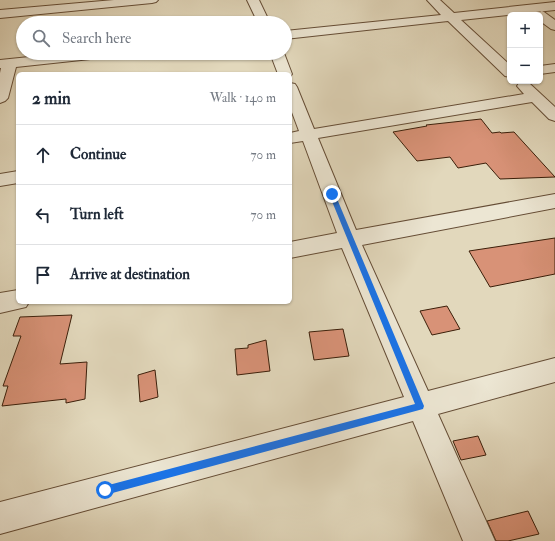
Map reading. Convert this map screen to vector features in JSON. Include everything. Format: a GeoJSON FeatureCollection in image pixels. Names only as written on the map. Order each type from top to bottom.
{"type":"FeatureCollection","features":[{"type":"Feature","properties":{"kind":"street"},"geometry":{"type":"LineString","coordinates":[[0,14],[57,4],[152,0]]}},
{"type":"Feature","properties":{"kind":"street"},"geometry":{"type":"LineString","coordinates":[[253,0],[261,16]]}},
{"type":"Feature","properties":{"kind":"street"},"geometry":{"type":"LineString","coordinates":[[433,0],[507,70]]}},
{"type":"Feature","properties":{"kind":"street"},"geometry":{"type":"LineString","coordinates":[[520,0],[536,12]]}},
{"type":"Feature","properties":{"kind":"street"},"geometry":{"type":"LineString","coordinates":[[55,16],[57,4]]}},
{"type":"Feature","properties":{"kind":"street"},"geometry":{"type":"LineString","coordinates":[[540,12],[555,6]]}},
{"type":"Feature","properties":{"kind":"street"},"geometry":{"type":"LineString","coordinates":[[292,33],[451,17],[507,14]]}},
{"type":"Feature","properties":{"kind":"street"},"geometry":{"type":"LineString","coordinates":[[543,17],[555,26]]}},
{"type":"Feature","properties":{"kind":"street"},"geometry":{"type":"LineString","coordinates":[[0,98],[5,64],[26,60]]}},
{"type":"Feature","properties":{"kind":"street"},"geometry":{"type":"LineString","coordinates":[[280,60],[284,72]]}},
{"type":"Feature","properties":{"kind":"street"},"geometry":{"type":"LineString","coordinates":[[543,70],[555,68]]}},
{"type":"Feature","properties":{"kind":"street"},"geometry":{"type":"LineString","coordinates":[[521,84],[555,116]]}},
{"type":"Feature","properties":{"kind":"street"},"geometry":{"type":"LineString","coordinates":[[299,137],[535,97]]}},
{"type":"Feature","properties":{"kind":"street"},"geometry":{"type":"LineString","coordinates":[[292,98],[299,137],[349,239],[479,541]]}},
{"type":"Feature","properties":{"kind":"street"},"geometry":{"type":"LineString","coordinates":[[0,180],[16,177]]}},
{"type":"Feature","properties":{"kind":"street"},"geometry":{"type":"LineString","coordinates":[[292,250],[555,201]]}},
{"type":"Feature","properties":{"kind":"street"},"geometry":{"type":"LineString","coordinates":[[0,303],[16,300]]}},
{"type":"Feature","properties":{"kind":"street"},"geometry":{"type":"LineString","coordinates":[[0,518],[555,370]]}},
{"type":"Feature","properties":{"kind":"building"},"geometry":{"type":"Polygon","coordinates":[[[481,119],[492,133],[514,132],[555,177],[500,179],[486,163],[458,168],[450,157],[417,161],[393,132],[427,126],[426,125],[481,119]]]}},
{"type":"Feature","properties":{"kind":"building"},"geometry":{"type":"Polygon","coordinates":[[[555,238],[555,274],[490,287],[469,251],[555,238]]]}},
{"type":"Feature","properties":{"kind":"building"},"geometry":{"type":"Polygon","coordinates":[[[447,306],[460,329],[432,335],[420,311],[447,306]]]}},
{"type":"Feature","properties":{"kind":"building"},"geometry":{"type":"Polygon","coordinates":[[[72,315],[60,364],[87,362],[85,399],[66,403],[66,399],[2,406],[8,386],[3,386],[21,336],[13,336],[20,317],[72,315]]]}},
{"type":"Feature","properties":{"kind":"building"},"geometry":{"type":"Polygon","coordinates":[[[343,329],[349,356],[314,360],[309,332],[343,329]]]}},
{"type":"Feature","properties":{"kind":"building"},"geometry":{"type":"Polygon","coordinates":[[[266,340],[270,371],[237,375],[235,349],[248,348],[248,345],[266,340]]]}},
{"type":"Feature","properties":{"kind":"building"},"geometry":{"type":"Polygon","coordinates":[[[155,370],[158,397],[140,402],[138,375],[155,370]]]}},
{"type":"Feature","properties":{"kind":"building"},"geometry":{"type":"Polygon","coordinates":[[[478,436],[486,455],[461,460],[453,441],[478,436]]]}},
{"type":"Feature","properties":{"kind":"building"},"geometry":{"type":"Polygon","coordinates":[[[528,511],[539,534],[508,541],[496,541],[487,521],[528,511]]]}},
{"type":"Feature","properties":{"kind":"route"},"geometry":{"type":"LineString","coordinates":[[105,490],[420,406],[349,239],[332,194]]}}]}
